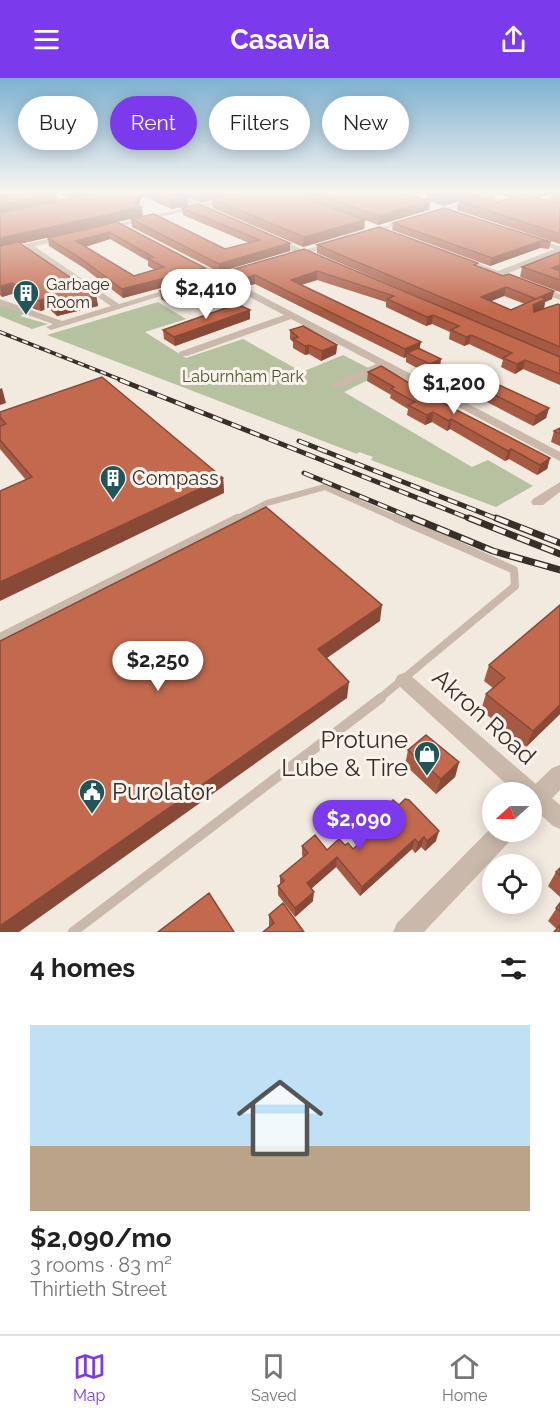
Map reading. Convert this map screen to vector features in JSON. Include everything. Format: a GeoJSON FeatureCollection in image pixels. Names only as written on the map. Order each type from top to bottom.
{"type":"FeatureCollection","features":[{"type":"Feature","properties":{"kind":"street"},"geometry":{"type":"LineString","coordinates":[[259,232],[329,263]]}},
{"type":"Feature","properties":{"kind":"street"},"geometry":{"type":"LineString","coordinates":[[356,236],[369,232]]}},
{"type":"Feature","properties":{"kind":"street"},"geometry":{"type":"LineString","coordinates":[[385,232],[393,235]]}},
{"type":"Feature","properties":{"kind":"street"},"geometry":{"type":"LineString","coordinates":[[0,252],[73,235]]}},
{"type":"Feature","properties":{"kind":"street"},"geometry":{"type":"LineString","coordinates":[[526,237],[560,249]]}},
{"type":"Feature","properties":{"kind":"street"},"geometry":{"type":"LineString","coordinates":[[282,259],[346,239]]}},
{"type":"Feature","properties":{"kind":"street"},"geometry":{"type":"LineString","coordinates":[[28,246],[118,307]]}},
{"type":"Feature","properties":{"kind":"street"},"geometry":{"type":"LineString","coordinates":[[498,274],[560,249]]}},
{"type":"Feature","properties":{"kind":"street"},"geometry":{"type":"LineString","coordinates":[[456,258],[560,297]]}},
{"type":"Feature","properties":{"kind":"street"},"geometry":{"type":"LineString","coordinates":[[184,259],[560,457]]}},
{"type":"Feature","properties":{"kind":"street"},"geometry":{"type":"LineString","coordinates":[[51,327],[187,287]]}},
{"type":"Feature","properties":{"kind":"street"},"geometry":{"type":"LineString","coordinates":[[0,302],[63,324]]}},
{"type":"Feature","properties":{"kind":"street"},"geometry":{"type":"LineString","coordinates":[[183,354],[291,316]]}},
{"type":"Feature","properties":{"kind":"street"},"geometry":{"type":"LineString","coordinates":[[335,386],[384,364]]}},
{"type":"Feature","properties":{"kind":"street"},"geometry":{"type":"LineString","coordinates":[[538,502],[559,488]]}},
{"type":"Feature","properties":{"kind":"street","name":"Akron Road"},"geometry":{"type":"LineString","coordinates":[[404,680],[517,782]]}},
{"type":"Feature","properties":{"kind":"street"},"geometry":{"type":"LineString","coordinates":[[542,788],[560,775]]}},
{"type":"Feature","properties":{"kind":"street","name":"Akron Road"},"geometry":{"type":"LineString","coordinates":[[542,804],[560,819]]}},
{"type":"Feature","properties":{"kind":"street"},"geometry":{"type":"LineString","coordinates":[[405,932],[493,842]]}},
{"type":"Feature","properties":{"kind":"lane"},"geometry":{"type":"LineString","coordinates":[[0,637],[267,503],[325,487],[514,570],[515,586],[404,680],[73,932]]}},
{"type":"Feature","properties":{"kind":"green space","name":"Laburnham Park"},"geometry":{"type":"Polygon","coordinates":[[[158,302],[186,319],[145,332],[186,358],[243,339],[302,372],[343,355],[380,374],[344,392],[472,467],[488,460],[533,486],[496,507],[371,460],[373,457],[359,452],[357,454],[47,335],[158,302]]]}},
{"type":"Feature","properties":{"kind":"green space"},"geometry":{"type":"Polygon","coordinates":[[[0,303],[26,313],[20,316],[48,324],[32,329],[0,316],[0,303]]]}},
{"type":"Feature","properties":{"kind":"building"},"geometry":{"type":"Polygon","coordinates":[[[0,232],[28,232],[0,238],[0,232]]]}},
{"type":"Feature","properties":{"kind":"building"},"geometry":{"type":"Polygon","coordinates":[[[75,232],[136,232],[205,268],[122,289],[48,238],[75,232]],[[109,232],[76,241],[134,276],[164,267],[147,258],[153,257],[109,232]]]}},
{"type":"Feature","properties":{"kind":"building"},"geometry":{"type":"Polygon","coordinates":[[[156,232],[190,232],[225,249],[260,240],[240,232],[264,232],[290,243],[219,264],[156,232]]]}},
{"type":"Feature","properties":{"kind":"building"},"geometry":{"type":"Polygon","coordinates":[[[292,232],[322,232],[304,237],[292,232]]]}},
{"type":"Feature","properties":{"kind":"building"},"geometry":{"type":"Polygon","coordinates":[[[362,232],[392,232],[478,263],[474,265],[503,276],[509,274],[554,291],[540,297],[546,299],[533,305],[534,312],[560,305],[560,347],[317,245],[362,232]],[[506,287],[481,297],[511,310],[536,299],[506,287]]]}},
{"type":"Feature","properties":{"kind":"building"},"geometry":{"type":"Polygon","coordinates":[[[418,232],[519,232],[551,242],[541,241],[492,258],[418,232]]]}},
{"type":"Feature","properties":{"kind":"building"},"geometry":{"type":"Polygon","coordinates":[[[18,242],[96,295],[54,306],[46,298],[39,301],[32,298],[13,283],[0,286],[0,246],[18,242]]]}},
{"type":"Feature","properties":{"kind":"building"},"geometry":{"type":"Polygon","coordinates":[[[304,249],[560,357],[560,374],[525,360],[517,364],[503,358],[512,353],[471,335],[466,337],[451,330],[459,326],[433,315],[427,317],[387,299],[394,296],[317,271],[291,280],[421,342],[405,349],[255,275],[246,278],[231,270],[304,249]]]}},
{"type":"Feature","properties":{"kind":"building"},"geometry":{"type":"Polygon","coordinates":[[[560,252],[560,265],[552,268],[560,271],[560,280],[522,267],[560,252]]]}},
{"type":"Feature","properties":{"kind":"building"},"geometry":{"type":"Polygon","coordinates":[[[216,274],[233,283],[210,292],[189,294],[173,299],[160,291],[216,274]]]}},
{"type":"Feature","properties":{"kind":"building"},"geometry":{"type":"Polygon","coordinates":[[[237,304],[250,310],[174,337],[163,330],[237,304]]]}},
{"type":"Feature","properties":{"kind":"building"},"geometry":{"type":"Polygon","coordinates":[[[303,326],[337,345],[322,351],[309,345],[305,346],[293,339],[298,337],[290,330],[303,326]]]}},
{"type":"Feature","properties":{"kind":"building"},"geometry":{"type":"Polygon","coordinates":[[[418,348],[441,359],[430,364],[407,353],[418,348]]]}},
{"type":"Feature","properties":{"kind":"building"},"geometry":{"type":"Polygon","coordinates":[[[381,366],[439,401],[550,458],[540,465],[511,449],[508,451],[451,419],[449,421],[433,412],[427,415],[408,405],[415,402],[391,389],[394,387],[368,372],[381,366]]]}},
{"type":"Feature","properties":{"kind":"building","name":"Compass"},"geometry":{"type":"Polygon","coordinates":[[[102,377],[223,478],[0,582],[0,491],[32,477],[0,440],[0,426],[6,424],[0,417],[0,412],[102,377]]]}},
{"type":"Feature","properties":{"kind":"building"},"geometry":{"type":"Polygon","coordinates":[[[499,385],[549,408],[536,416],[487,391],[499,385]]]}},
{"type":"Feature","properties":{"kind":"building","name":"Purolator"},"geometry":{"type":"Polygon","coordinates":[[[266,507],[382,605],[318,649],[349,682],[0,926],[0,641],[266,507]]]}},
{"type":"Feature","properties":{"kind":"building"},"geometry":{"type":"Polygon","coordinates":[[[560,605],[560,705],[533,731],[486,694],[505,678],[489,665],[560,605]]]}},
{"type":"Feature","properties":{"kind":"building"},"geometry":{"type":"Polygon","coordinates":[[[426,735],[459,762],[441,779],[408,750],[426,735]]]}},
{"type":"Feature","properties":{"kind":"building"},"geometry":{"type":"Polygon","coordinates":[[[405,799],[409,800],[439,831],[427,841],[424,837],[418,843],[415,839],[362,887],[337,857],[307,883],[314,892],[295,908],[278,886],[284,881],[280,876],[308,853],[302,846],[315,835],[327,850],[339,839],[345,845],[348,843],[353,849],[393,814],[386,806],[393,800],[399,805],[405,799]]]}},
{"type":"Feature","properties":{"kind":"building"},"geometry":{"type":"Polygon","coordinates":[[[209,893],[234,932],[158,932],[209,893]]]}},
{"type":"Feature","properties":{"kind":"building"},"geometry":{"type":"Polygon","coordinates":[[[283,903],[304,932],[263,932],[274,923],[269,915],[283,903]]]}},
{"type":"Feature","properties":{"kind":"railway"},"geometry":{"type":"LineString","coordinates":[[0,332],[124,381]]}},
{"type":"Feature","properties":{"kind":"railway"},"geometry":{"type":"LineString","coordinates":[[120,380],[473,520]]}},
{"type":"Feature","properties":{"kind":"railway"},"geometry":{"type":"LineString","coordinates":[[299,441],[500,520]]}},
{"type":"Feature","properties":{"kind":"railway"},"geometry":{"type":"LineString","coordinates":[[304,473],[417,520]]}},
{"type":"Feature","properties":{"kind":"railway"},"geometry":{"type":"LineString","coordinates":[[413,518],[493,551],[560,570]]}},
{"type":"Feature","properties":{"kind":"railway"},"geometry":{"type":"LineString","coordinates":[[469,518],[560,554]]}},
{"type":"Feature","properties":{"kind":"railway"},"geometry":{"type":"LineString","coordinates":[[496,518],[560,543]]}},
{"type":"Feature","properties":{"kind":"place","name":"Garbage Room"},"geometry":{"type":"Point","coordinates":[26,316]}},
{"type":"Feature","properties":{"kind":"place","name":"Compass"},"geometry":{"type":"Point","coordinates":[113,501]}},
{"type":"Feature","properties":{"kind":"place","name":"Protune Lube & Tire"},"geometry":{"type":"Point","coordinates":[427,777]}},
{"type":"Feature","properties":{"kind":"place","name":"Purolator"},"geometry":{"type":"Point","coordinates":[92,815]}}]}
